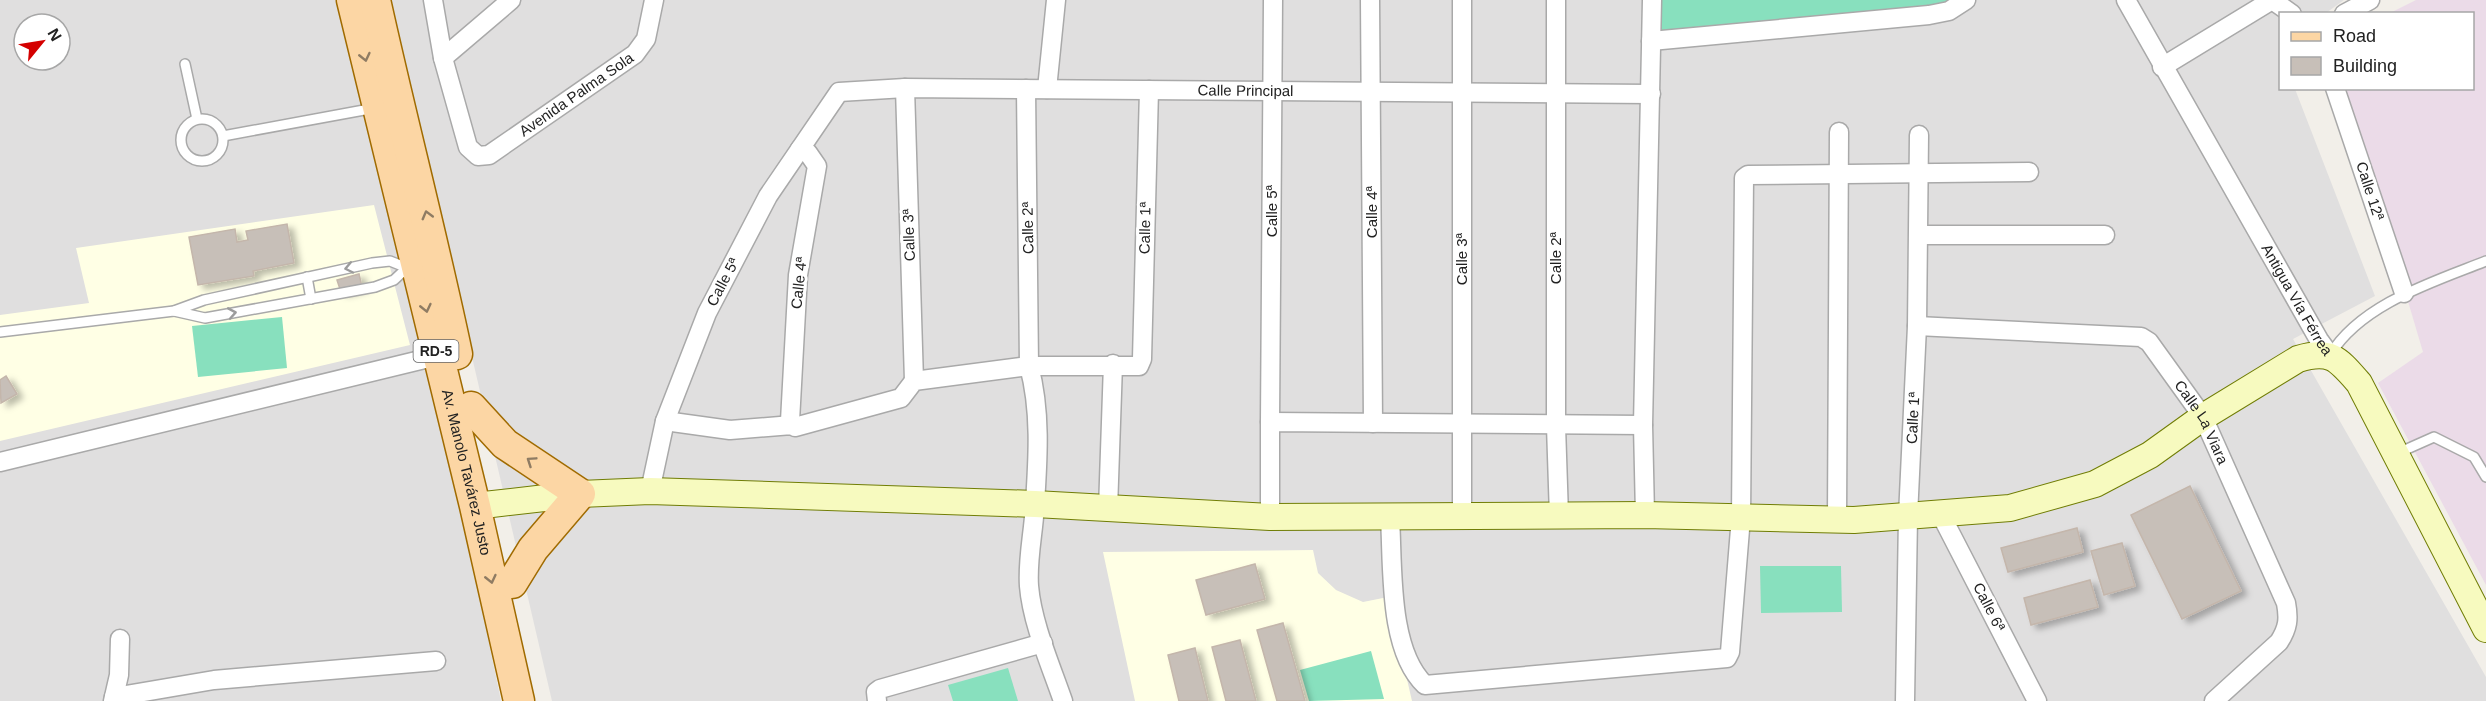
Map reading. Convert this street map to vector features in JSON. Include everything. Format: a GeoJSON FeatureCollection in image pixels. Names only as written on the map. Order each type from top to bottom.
{"type":"FeatureCollection","features":[{"type":"Feature","properties":{"kind":"main road","name":"Av. Manolo Tavárez Justo"},"geometry":{"type":"LineString","coordinates":[[352,0],[377,107],[419,262],[471,407],[485,505],[519,701]]}},
{"type":"Feature","properties":{"kind":"main road","name":"Av. Manolo Tavárez Justo"},"geometry":{"type":"LineString","coordinates":[[375,0],[397,103],[419,262],[437,356],[512,583],[540,701]]}},
{"type":"Feature","properties":{"kind":"main road"},"geometry":{"type":"LineString","coordinates":[[471,407],[505,444],[580,494],[533,549],[512,583]]}},
{"type":"Feature","properties":{"kind":"street"},"geometry":{"type":"LineString","coordinates":[[433,0],[443,58]]}},
{"type":"Feature","properties":{"kind":"street"},"geometry":{"type":"LineString","coordinates":[[443,58],[511,0]]}},
{"type":"Feature","properties":{"kind":"street","name":"Avenida Palma Sola"},"geometry":{"type":"LineString","coordinates":[[443,58],[468,147],[478,156],[489,155],[635,54],[646,39],[654,0]]}},
{"type":"Feature","properties":{"kind":"street"},"geometry":{"type":"LineString","coordinates":[[1047,89],[1056,0]]}},
{"type":"Feature","properties":{"kind":"street","name":"Calle 5ª"},"geometry":{"type":"LineString","coordinates":[[1270,517],[1273,0]]}},
{"type":"Feature","properties":{"kind":"street","name":"Calle 4ª"},"geometry":{"type":"LineString","coordinates":[[1370,0],[1373,423]]}},
{"type":"Feature","properties":{"kind":"street","name":"Calle 3ª"},"geometry":{"type":"LineString","coordinates":[[1462,0],[1462,517]]}},
{"type":"Feature","properties":{"kind":"street","name":"Calle 2ª"},"geometry":{"type":"LineString","coordinates":[[1556,0],[1556,426],[1559,516]]}},
{"type":"Feature","properties":{"kind":"street"},"geometry":{"type":"LineString","coordinates":[[1645,515],[1644,425],[1652,0]]}},
{"type":"Feature","properties":{"kind":"street"},"geometry":{"type":"LineString","coordinates":[[1651,41],[1929,15],[1949,11],[1966,0]]}},
{"type":"Feature","properties":{"kind":"street","name":"Antigua Vía Férrea"},"geometry":{"type":"LineString","coordinates":[[2126,0],[2319,340],[2330,355],[2341,362],[2359,383],[2486,629]]}},
{"type":"Feature","properties":{"kind":"street"},"geometry":{"type":"LineString","coordinates":[[2162,67],[2272,0],[2289,12]]}},
{"type":"Feature","properties":{"kind":"street"},"geometry":{"type":"LineString","coordinates":[[2347,12],[2365,1]]}},
{"type":"Feature","properties":{"kind":"street","name":"Calle Principal"},"geometry":{"type":"LineString","coordinates":[[839,92],[905,88],[1651,94]]}},
{"type":"Feature","properties":{"kind":"street","name":"Calle 3ª"},"geometry":{"type":"LineString","coordinates":[[905,88],[914,381]]}},
{"type":"Feature","properties":{"kind":"street","name":"Calle 2ª"},"geometry":{"type":"LineString","coordinates":[[1026,89],[1029,366],[1037,397],[1035,504],[1029,588],[1043,643],[1063,701]]}},
{"type":"Feature","properties":{"kind":"street","name":"Calle 1ª"},"geometry":{"type":"LineString","coordinates":[[1113,364],[1139,366],[1142,358],[1149,90]]}},
{"type":"Feature","properties":{"kind":"street","name":"Calle 12ª"},"geometry":{"type":"LineString","coordinates":[[2336,90],[2404,293]]}},
{"type":"Feature","properties":{"kind":"street","name":"Calle 5ª"},"geometry":{"type":"LineString","coordinates":[[650,491],[665,421],[707,313],[768,196],[839,92]]}},
{"type":"Feature","properties":{"kind":"street"},"geometry":{"type":"LineString","coordinates":[[1838,519],[1839,132]]}},
{"type":"Feature","properties":{"kind":"street","name":"Calle 1ª"},"geometry":{"type":"LineString","coordinates":[[1905,701],[1908,516],[1917,326],[1919,135]]}},
{"type":"Feature","properties":{"kind":"street","name":"Calle 4ª"},"geometry":{"type":"LineString","coordinates":[[792,425],[790,421],[798,275],[817,165],[808,153],[800,149]]}},
{"type":"Feature","properties":{"kind":"street"},"geometry":{"type":"LineString","coordinates":[[1390,518],[1394,596],[1402,647],[1412,673],[1425,685],[1727,658],[1730,652],[1741,517],[1744,178],[1748,175],[2029,172]]}},
{"type":"Feature","properties":{"kind":"street"},"geometry":{"type":"LineString","coordinates":[[1919,234],[2105,235]]}},
{"type":"Feature","properties":{"kind":"street","name":"Calle La Viara"},"geometry":{"type":"LineString","coordinates":[[1917,326],[2141,337],[2149,342],[2203,417],[2286,603],[2289,616],[2287,630],[2279,642],[2214,701]]}},
{"type":"Feature","properties":{"kind":"street"},"geometry":{"type":"LineString","coordinates":[[485,505],[580,494],[650,491],[1035,504],[1270,517],[1645,515],[1838,519],[2010,508],[2096,484],[2150,455],[2203,417],[2298,359],[2312,355],[2330,355]]}},
{"type":"Feature","properties":{"kind":"street"},"geometry":{"type":"LineString","coordinates":[[0,462],[437,356]]}},
{"type":"Feature","properties":{"kind":"street"},"geometry":{"type":"LineString","coordinates":[[665,421],[730,430],[792,425],[795,427],[901,398],[914,381],[1029,366],[1113,364],[1108,509]]}},
{"type":"Feature","properties":{"kind":"street"},"geometry":{"type":"LineString","coordinates":[[1270,422],[1644,425]]}},
{"type":"Feature","properties":{"kind":"street","name":"Calle 6ª"},"geometry":{"type":"LineString","coordinates":[[1940,513],[2037,701]]}},
{"type":"Feature","properties":{"kind":"street"},"geometry":{"type":"LineString","coordinates":[[120,639],[119,675],[114,699],[214,680],[436,661]]}},
{"type":"Feature","properties":{"kind":"street"},"geometry":{"type":"LineString","coordinates":[[877,701],[876,692],[880,689],[1043,643]]}},
{"type":"Feature","properties":{"kind":"lane"},"geometry":{"type":"LineString","coordinates":[[185,64],[197,119]]}},
{"type":"Feature","properties":{"kind":"lane"},"geometry":{"type":"LineString","coordinates":[[223,136],[377,107]]}},
{"type":"Feature","properties":{"kind":"lane"},"geometry":{"type":"LineString","coordinates":[[197,119],[213,122],[223,136],[223,144],[214,158],[198,161],[190,158],[180,144],[180,136],[184,128],[197,119]]}},
{"type":"Feature","properties":{"kind":"lane"},"geometry":{"type":"LineString","coordinates":[[2330,355],[2341,337],[2404,293],[2486,261]]}},
{"type":"Feature","properties":{"kind":"lane"},"geometry":{"type":"LineString","coordinates":[[0,332],[174,311],[204,300],[372,263],[419,262]]}},
{"type":"Feature","properties":{"kind":"lane"},"geometry":{"type":"LineString","coordinates":[[174,311],[205,318],[375,287],[394,280],[419,262]]}},
{"type":"Feature","properties":{"kind":"lane"},"geometry":{"type":"LineString","coordinates":[[308,277],[311,299]]}},
{"type":"Feature","properties":{"kind":"lane"},"geometry":{"type":"LineString","coordinates":[[2396,454],[2434,437],[2474,457],[2486,477]]}},
{"type":"Feature","properties":{"kind":"shaded area"},"geometry":{"type":"Polygon","coordinates":[[[0,0],[340,0],[476,580],[501,701],[0,701],[0,0]]]}},
{"type":"Feature","properties":{"kind":"shaded area"},"geometry":{"type":"Polygon","coordinates":[[[389,0],[2344,0],[2327,12],[2279,12],[2279,90],[2295,90],[2375,296],[2293,339],[2486,677],[2486,701],[552,701],[389,0]]]}},
{"type":"Feature","properties":{"kind":"shaded area"},"geometry":{"type":"Polygon","coordinates":[[[2416,0],[2486,0],[2486,585],[2378,383],[2423,352],[2345,90],[2474,90],[2474,12],[2392,12],[2416,0]]]}},
{"type":"Feature","properties":{"kind":"shaded area"},"geometry":{"type":"Polygon","coordinates":[[[374,205],[410,345],[0,441],[0,315],[89,303],[76,248],[374,205]]]}},
{"type":"Feature","properties":{"kind":"shaded area"},"geometry":{"type":"Polygon","coordinates":[[[1313,550],[1318,573],[1336,590],[1363,602],[1388,597],[1412,701],[1135,701],[1103,552],[1313,550]]]}},
{"type":"Feature","properties":{"kind":"green space"},"geometry":{"type":"Polygon","coordinates":[[[1652,0],[1966,0],[1958,7],[1651,41],[1652,0]]]}},
{"type":"Feature","properties":{"kind":"green space"},"geometry":{"type":"Polygon","coordinates":[[[282,317],[287,368],[198,377],[192,326],[282,317]]]}},
{"type":"Feature","properties":{"kind":"green space"},"geometry":{"type":"Polygon","coordinates":[[[1760,566],[1841,566],[1842,612],[1761,613],[1760,566]]]}},
{"type":"Feature","properties":{"kind":"green space"},"geometry":{"type":"Polygon","coordinates":[[[1371,651],[1384,699],[1309,701],[1300,670],[1371,651]]]}},
{"type":"Feature","properties":{"kind":"green space"},"geometry":{"type":"Polygon","coordinates":[[[1008,668],[1018,701],[953,701],[948,685],[1008,668]]]}},
{"type":"Feature","properties":{"kind":"building"},"geometry":{"type":"Polygon","coordinates":[[[287,224],[294,263],[253,271],[254,276],[198,285],[189,237],[235,229],[237,242],[248,240],[246,231],[287,224]]]}},
{"type":"Feature","properties":{"kind":"building"},"geometry":{"type":"Polygon","coordinates":[[[359,274],[362,287],[341,292],[337,280],[359,274]]]}},
{"type":"Feature","properties":{"kind":"building"},"geometry":{"type":"Polygon","coordinates":[[[6,376],[17,394],[1,403],[0,380],[6,376]]]}},
{"type":"Feature","properties":{"kind":"building"},"geometry":{"type":"Polygon","coordinates":[[[2190,486],[2241,591],[2182,619],[2131,515],[2190,486]]]}},
{"type":"Feature","properties":{"kind":"building"},"geometry":{"type":"Polygon","coordinates":[[[2077,528],[2083,552],[2008,572],[2001,548],[2077,528]]]}},
{"type":"Feature","properties":{"kind":"building"},"geometry":{"type":"Polygon","coordinates":[[[2122,543],[2135,586],[2104,595],[2091,551],[2122,543]]]}},
{"type":"Feature","properties":{"kind":"building"},"geometry":{"type":"Polygon","coordinates":[[[1255,564],[1265,599],[1206,615],[1196,580],[1255,564]]]}},
{"type":"Feature","properties":{"kind":"building"},"geometry":{"type":"Polygon","coordinates":[[[2090,580],[2098,607],[2031,625],[2024,598],[2090,580]]]}},
{"type":"Feature","properties":{"kind":"building"},"geometry":{"type":"Polygon","coordinates":[[[1283,623],[1305,701],[1277,701],[1257,630],[1283,623]]]}},
{"type":"Feature","properties":{"kind":"building"},"geometry":{"type":"Polygon","coordinates":[[[1240,640],[1256,701],[1226,701],[1212,647],[1240,640]]]}},
{"type":"Feature","properties":{"kind":"building"},"geometry":{"type":"Polygon","coordinates":[[[1195,648],[1208,701],[1179,701],[1168,655],[1195,648]]]}}]}
